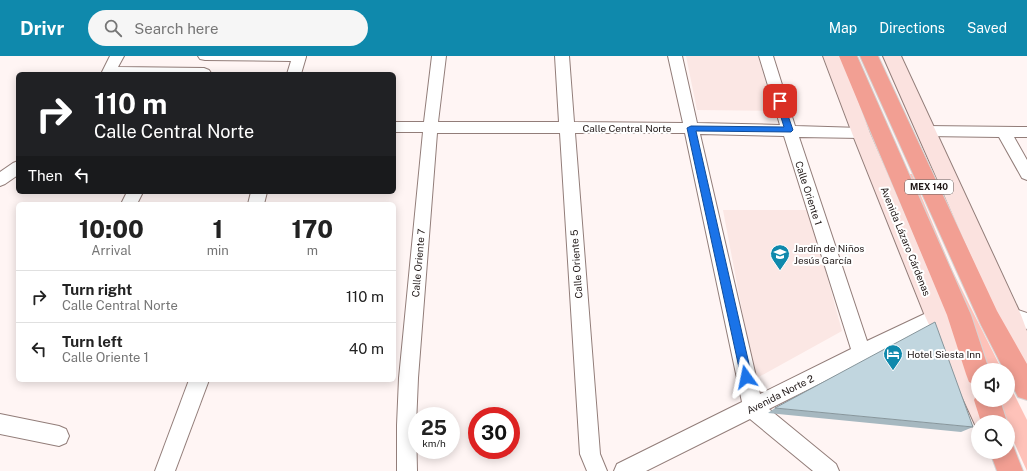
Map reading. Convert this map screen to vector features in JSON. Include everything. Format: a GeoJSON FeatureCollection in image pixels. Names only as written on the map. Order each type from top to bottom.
{"type":"FeatureCollection","features":[{"type":"Feature","properties":{"kind":"highway","name":"Avenida Lázaro Cárdenas"},"geometry":{"type":"LineString","coordinates":[[848,56],[948,315],[972,363]]}},
{"type":"Feature","properties":{"kind":"highway","name":"MEX 140"},"geometry":{"type":"LineString","coordinates":[[869,56],[1009,318],[1027,388]]}},
{"type":"Feature","properties":{"kind":"street"},"geometry":{"type":"LineString","coordinates":[[109,72],[117,56]]}},
{"type":"Feature","properties":{"kind":"street"},"geometry":{"type":"LineString","coordinates":[[204,72],[207,57],[299,56],[295,72]]}},
{"type":"Feature","properties":{"kind":"street","name":"Calle Oriente 7"},"geometry":{"type":"LineString","coordinates":[[407,471],[406,447],[408,375],[429,127],[439,56]]}},
{"type":"Feature","properties":{"kind":"street","name":"Calle Oriente 5"},"geometry":{"type":"LineString","coordinates":[[562,56],[590,454],[597,471]]}},
{"type":"Feature","properties":{"kind":"street"},"geometry":{"type":"LineString","coordinates":[[675,56],[753,408],[829,471]]}},
{"type":"Feature","properties":{"kind":"street","name":"Calle Oriente 1"},"geometry":{"type":"LineString","coordinates":[[766,56],[861,352]]}},
{"type":"Feature","properties":{"kind":"street","name":"Avenida Lázaro Cárdenas"},"geometry":{"type":"LineString","coordinates":[[832,56],[861,132],[948,315],[984,415]]}},
{"type":"Feature","properties":{"kind":"street"},"geometry":{"type":"LineString","coordinates":[[892,56],[1027,360]]}},
{"type":"Feature","properties":{"kind":"street","name":"Calle Central Norte"},"geometry":{"type":"LineString","coordinates":[[396,127],[691,128],[861,132]]}},
{"type":"Feature","properties":{"kind":"street"},"geometry":{"type":"LineString","coordinates":[[926,131],[1027,132]]}},
{"type":"Feature","properties":{"kind":"street"},"geometry":{"type":"LineString","coordinates":[[1003,132],[1027,174]]}},
{"type":"Feature","properties":{"kind":"street"},"geometry":{"type":"LineString","coordinates":[[0,180],[16,168]]}},
{"type":"Feature","properties":{"kind":"street","name":"Avenida Norte 2"},"geometry":{"type":"LineString","coordinates":[[624,471],[753,408],[861,352],[948,315]]}},
{"type":"Feature","properties":{"kind":"street"},"geometry":{"type":"LineString","coordinates":[[165,471],[198,382]]}},
{"type":"Feature","properties":{"kind":"street"},"geometry":{"type":"LineString","coordinates":[[0,424],[59,436]]}},
{"type":"Feature","properties":{"kind":"shaded area"},"geometry":{"type":"Polygon","coordinates":[[[686,56],[758,56],[774,111],[697,110],[686,56]]]}},
{"type":"Feature","properties":{"kind":"shaded area"},"geometry":{"type":"Polygon","coordinates":[[[906,174],[912,174],[952,270],[998,363],[982,363],[906,174]]]}},
{"type":"Feature","properties":{"kind":"shaded area","name":"Jardín de Niños Jesús García"},"geometry":{"type":"Polygon","coordinates":[[[723,210],[809,210],[842,331],[755,379],[723,210]]]}},
{"type":"Feature","properties":{"kind":"shaded area"},"geometry":{"type":"Polygon","coordinates":[[[1015,396],[1027,420],[1027,471],[1015,444],[1015,415],[1002,415],[999,407],[1015,407],[1015,396]]]}},
{"type":"Feature","properties":{"kind":"building","name":"Hotel Siesta Inn"},"geometry":{"type":"Polygon","coordinates":[[[935,322],[971,421],[971,427],[775,408],[935,322]]]}},
{"type":"Feature","properties":{"kind":"place","name":"Jardín de Niños Jesús García"},"geometry":{"type":"Point","coordinates":[780,271]}},
{"type":"Feature","properties":{"kind":"place","name":"Hotel Siesta Inn"},"geometry":{"type":"Point","coordinates":[893,371]}},
{"type":"Feature","properties":{"kind":"route"},"geometry":{"type":"LineString","coordinates":[[746,377],[691,128],[789,130],[780,101]]}}]}
